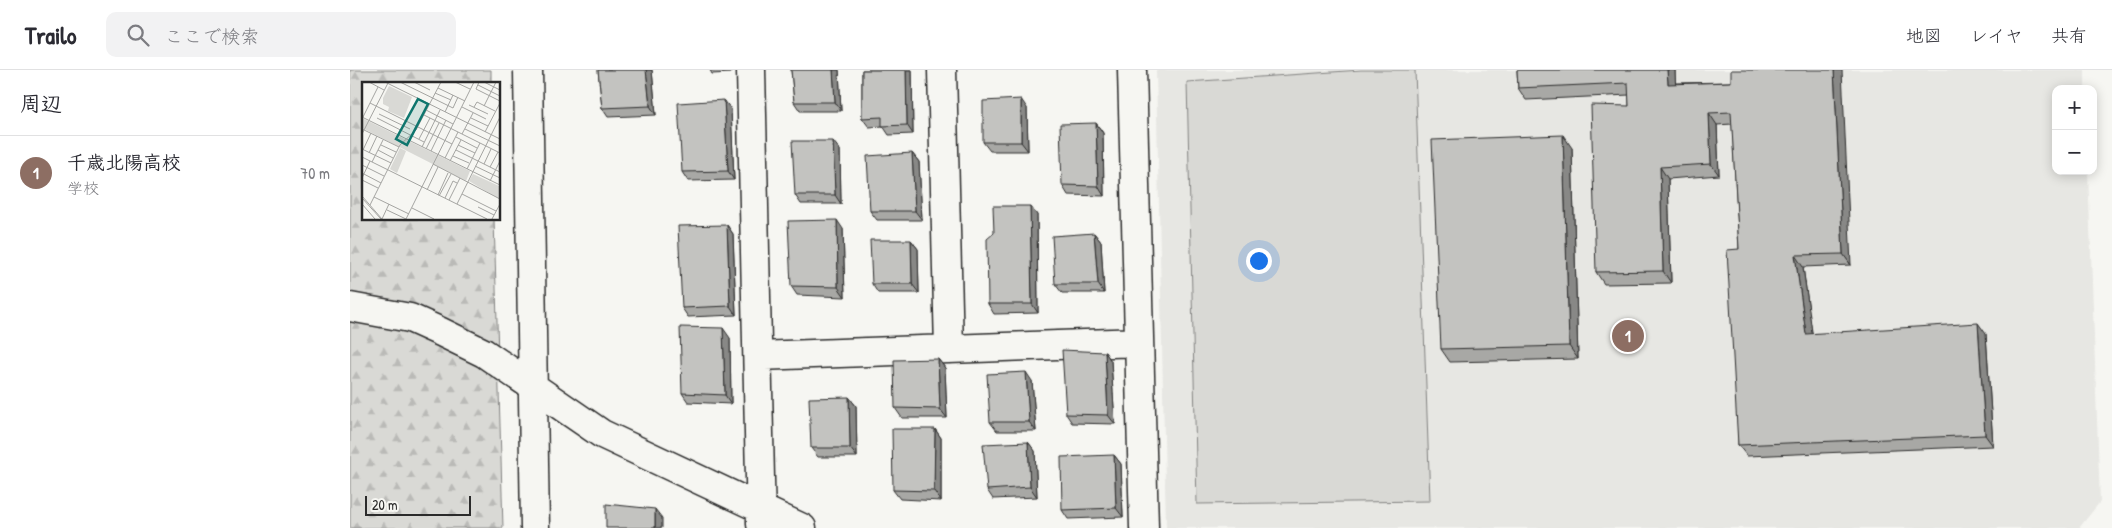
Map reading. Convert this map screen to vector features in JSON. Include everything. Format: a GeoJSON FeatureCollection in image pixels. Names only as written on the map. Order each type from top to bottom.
{"type":"FeatureCollection","features":[{"type":"Feature","properties":{"kind":"street"},"geometry":{"type":"LineString","coordinates":[[528,70],[535,528]]}},
{"type":"Feature","properties":{"kind":"street"},"geometry":{"type":"LineString","coordinates":[[751,70],[761,519]]}},
{"type":"Feature","properties":{"kind":"street"},"geometry":{"type":"LineString","coordinates":[[942,70],[949,349]]}},
{"type":"Feature","properties":{"kind":"street"},"geometry":{"type":"LineString","coordinates":[[1132,70],[1144,528]]}},
{"type":"Feature","properties":{"kind":"street"},"geometry":{"type":"LineString","coordinates":[[350,307],[410,318],[484,353],[602,434],[761,519],[802,528]]}},
{"type":"Feature","properties":{"kind":"street"},"geometry":{"type":"LineString","coordinates":[[758,356],[1139,342]]}},
{"type":"Feature","properties":{"kind":"shaded area"},"geometry":{"type":"Polygon","coordinates":[[[1156,70],[2085,70],[2085,85],[2052,85],[2052,175],[2088,175],[2100,502],[2079,528],[1166,528],[1156,70]]]}},
{"type":"Feature","properties":{"kind":"green space"},"geometry":{"type":"Polygon","coordinates":[[[350,70],[491,70],[491,82],[362,82],[362,220],[494,220],[503,528],[350,528],[350,70]]]}},
{"type":"Feature","properties":{"kind":"green space"},"geometry":{"type":"Polygon","coordinates":[[[1361,70],[1415,70],[1430,501],[1197,504],[1187,82],[1361,70]]]}},
{"type":"Feature","properties":{"kind":"building"},"geometry":{"type":"Polygon","coordinates":[[[598,70],[646,70],[650,106],[602,108],[598,70]]]}},
{"type":"Feature","properties":{"kind":"building"},"geometry":{"type":"Polygon","coordinates":[[[791,70],[833,70],[835,102],[794,102],[791,70]]]}},
{"type":"Feature","properties":{"kind":"building"},"geometry":{"type":"Polygon","coordinates":[[[862,70],[906,70],[907,125],[882,126],[882,117],[862,118],[862,70]]]}},
{"type":"Feature","properties":{"kind":"building"},"geometry":{"type":"Polygon","coordinates":[[[1517,70],[1667,70],[1668,84],[1731,82],[1731,70],[1834,70],[1843,254],[1795,255],[1806,334],[1978,323],[1985,435],[1738,445],[1727,250],[1739,249],[1731,112],[1709,113],[1711,164],[1660,167],[1663,271],[1596,272],[1591,105],[1629,106],[1628,83],[1518,88],[1517,70]]]}},
{"type":"Feature","properties":{"kind":"building"},"geometry":{"type":"Polygon","coordinates":[[[1021,99],[1021,142],[983,142],[983,101],[1021,99]]]}},
{"type":"Feature","properties":{"kind":"building"},"geometry":{"type":"Polygon","coordinates":[[[724,100],[728,171],[682,172],[678,103],[724,100]]]}},
{"type":"Feature","properties":{"kind":"building"},"geometry":{"type":"Polygon","coordinates":[[[1096,123],[1098,186],[1062,185],[1060,124],[1096,123]]]}},
{"type":"Feature","properties":{"kind":"building"},"geometry":{"type":"Polygon","coordinates":[[[1563,135],[1569,346],[1441,349],[1432,140],[1563,135]]]}},
{"type":"Feature","properties":{"kind":"building"},"geometry":{"type":"Polygon","coordinates":[[[792,141],[833,141],[835,195],[795,195],[792,141]]]}},
{"type":"Feature","properties":{"kind":"building"},"geometry":{"type":"Polygon","coordinates":[[[912,153],[915,211],[870,211],[867,156],[912,153]]]}},
{"type":"Feature","properties":{"kind":"building"},"geometry":{"type":"Polygon","coordinates":[[[993,206],[1030,206],[1032,304],[988,304],[987,239],[994,233],[993,206]]]}},
{"type":"Feature","properties":{"kind":"building"},"geometry":{"type":"Polygon","coordinates":[[[837,220],[838,287],[791,286],[788,221],[837,220]]]}},
{"type":"Feature","properties":{"kind":"building"},"geometry":{"type":"Polygon","coordinates":[[[727,225],[730,306],[682,308],[678,226],[727,225]]]}},
{"type":"Feature","properties":{"kind":"building"},"geometry":{"type":"Polygon","coordinates":[[[1094,233],[1098,284],[1055,284],[1052,236],[1094,233]]]}},
{"type":"Feature","properties":{"kind":"building"},"geometry":{"type":"Polygon","coordinates":[[[870,240],[911,240],[912,284],[872,284],[870,240]]]}},
{"type":"Feature","properties":{"kind":"building"},"geometry":{"type":"Polygon","coordinates":[[[680,327],[723,328],[725,395],[682,393],[680,327]]]}},
{"type":"Feature","properties":{"kind":"building"},"geometry":{"type":"Polygon","coordinates":[[[1062,350],[1105,352],[1108,415],[1066,414],[1062,350]]]}},
{"type":"Feature","properties":{"kind":"building"},"geometry":{"type":"Polygon","coordinates":[[[938,359],[940,409],[895,408],[894,360],[938,359]]]}},
{"type":"Feature","properties":{"kind":"building"},"geometry":{"type":"Polygon","coordinates":[[[1026,372],[1029,422],[990,422],[987,374],[1026,372]]]}},
{"type":"Feature","properties":{"kind":"building"},"geometry":{"type":"Polygon","coordinates":[[[849,397],[850,448],[811,448],[809,398],[849,397]]]}},
{"type":"Feature","properties":{"kind":"building"},"geometry":{"type":"Polygon","coordinates":[[[892,429],[935,429],[934,491],[893,490],[892,429]]]}},
{"type":"Feature","properties":{"kind":"building"},"geometry":{"type":"Polygon","coordinates":[[[1028,442],[1030,487],[987,490],[983,444],[1028,442]]]}},
{"type":"Feature","properties":{"kind":"building"},"geometry":{"type":"Polygon","coordinates":[[[1114,455],[1116,508],[1062,510],[1061,457],[1114,455]]]}},
{"type":"Feature","properties":{"kind":"building"},"geometry":{"type":"Polygon","coordinates":[[[606,504],[655,509],[655,528],[606,528],[606,504]]]}},
{"type":"Feature","properties":{"kind":"place","name":"千歳北陽高校"},"geometry":{"type":"Point","coordinates":[1628,336]}}]}
